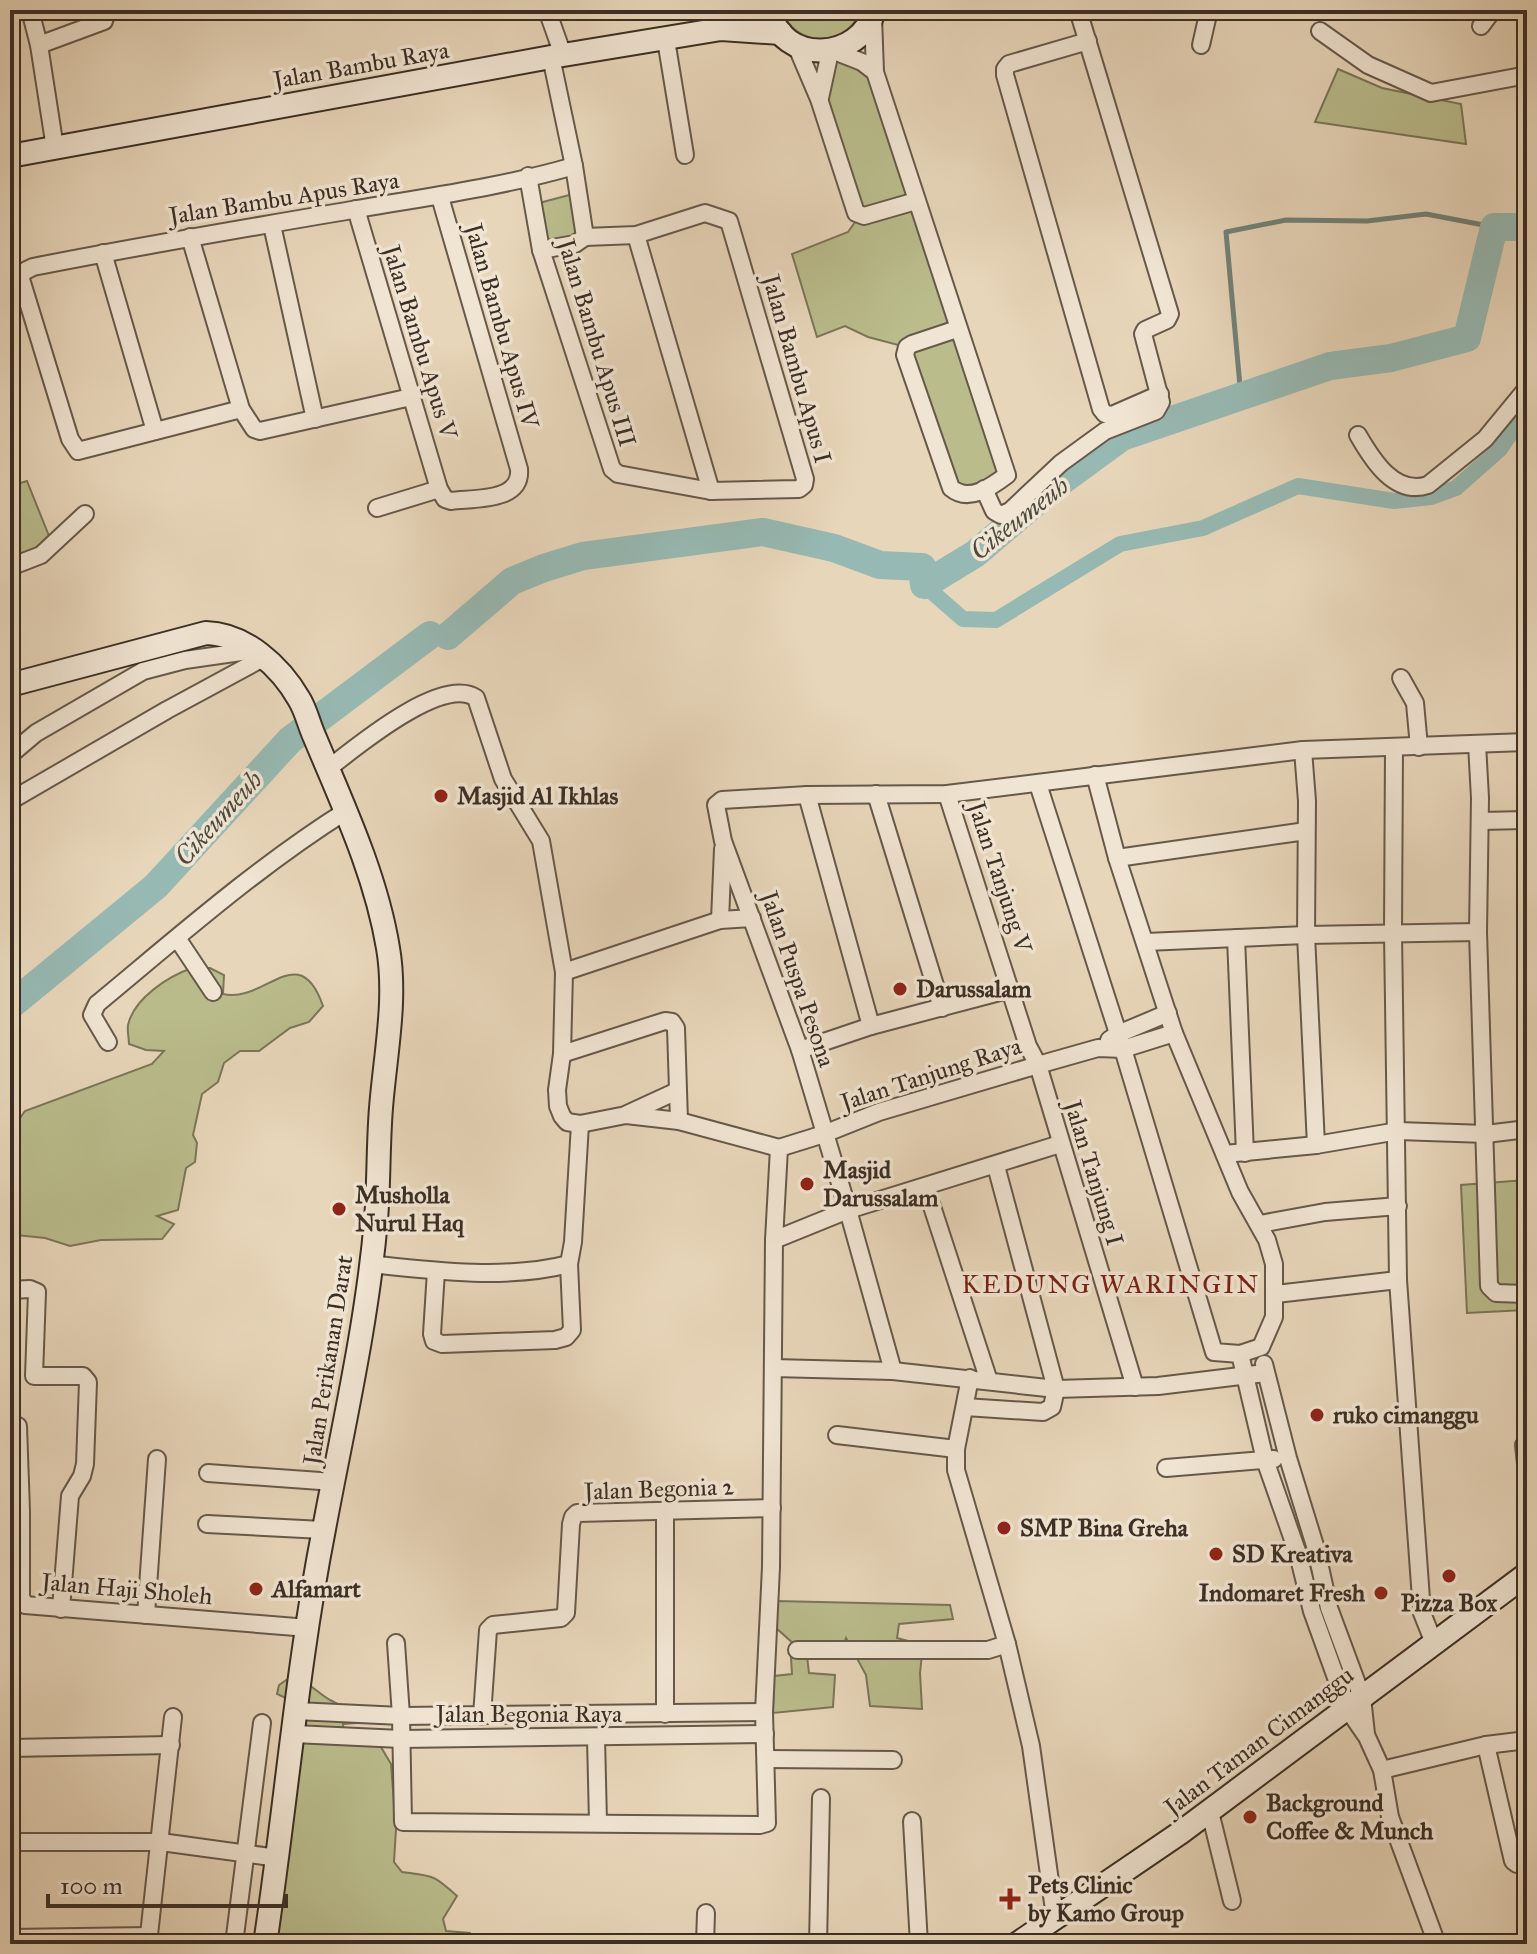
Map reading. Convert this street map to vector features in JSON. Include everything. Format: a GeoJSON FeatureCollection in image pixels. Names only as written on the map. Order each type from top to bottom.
{"type":"FeatureCollection","features":[{"type":"Feature","properties":{"kind":"street"},"geometry":{"type":"LineString","coordinates":[[30,10],[39,45],[55,148]]}},
{"type":"Feature","properties":{"kind":"street"},"geometry":{"type":"LineString","coordinates":[[39,45],[104,21],[107,10]]}},
{"type":"Feature","properties":{"kind":"street"},"geometry":{"type":"LineString","coordinates":[[547,10],[585,237]]}},
{"type":"Feature","properties":{"kind":"street","name":"Jalan Bambu Raya"},"geometry":{"type":"LineString","coordinates":[[721,29],[748,10]]}},
{"type":"Feature","properties":{"kind":"street"},"geometry":{"type":"LineString","coordinates":[[770,10],[819,99],[856,213],[864,216],[916,201]]}},
{"type":"Feature","properties":{"kind":"street"},"geometry":{"type":"LineString","coordinates":[[984,489],[994,511],[1001,515],[1010,511],[1061,463],[1105,431],[1156,411],[1161,402],[1143,334],[1145,330],[1167,320],[1170,314],[1078,10]]}},
{"type":"Feature","properties":{"kind":"street"},"geometry":{"type":"LineString","coordinates":[[1201,45],[1209,10]]}},
{"type":"Feature","properties":{"kind":"street"},"geometry":{"type":"LineString","coordinates":[[1481,26],[1493,10]]}},
{"type":"Feature","properties":{"kind":"street"},"geometry":{"type":"LineString","coordinates":[[819,99],[832,51],[864,32],[875,12]]}},
{"type":"Feature","properties":{"kind":"street"},"geometry":{"type":"LineString","coordinates":[[875,12],[875,72],[1007,475],[971,495],[962,495],[951,488],[905,355],[907,347],[912,344],[957,329]]}},
{"type":"Feature","properties":{"kind":"street","name":"Jalan Bambu Raya"},"geometry":{"type":"LineString","coordinates":[[10,156],[721,29],[788,39],[812,51],[832,51]]}},
{"type":"Feature","properties":{"kind":"street"},"geometry":{"type":"LineString","coordinates":[[1320,31],[1368,65],[1431,93],[1527,75]]}},
{"type":"Feature","properties":{"kind":"street"},"geometry":{"type":"LineString","coordinates":[[666,40],[685,155]]}},
{"type":"Feature","properties":{"kind":"street"},"geometry":{"type":"LineString","coordinates":[[1088,41],[1009,64],[1005,75],[1101,409],[1105,414],[1112,415],[1160,394]]}},
{"type":"Feature","properties":{"kind":"street"},"geometry":{"type":"LineString","coordinates":[[832,51],[862,62],[875,72]]}},
{"type":"Feature","properties":{"kind":"street","name":"Jalan Bambu Apus Raya"},"geometry":{"type":"LineString","coordinates":[[15,283],[33,267],[190,237],[440,197],[574,166]]}},
{"type":"Feature","properties":{"kind":"street","name":"Jalan Bambu Apus III"},"geometry":{"type":"LineString","coordinates":[[528,176],[541,250],[612,469],[618,474],[711,491]]}},
{"type":"Feature","properties":{"kind":"street","name":"Jalan Bambu Apus IV"},"geometry":{"type":"LineString","coordinates":[[439,489],[445,499],[451,501],[504,494],[518,483],[519,469],[440,197]]}},
{"type":"Feature","properties":{"kind":"street","name":"Jalan Bambu Apus V"},"geometry":{"type":"LineString","coordinates":[[356,209],[439,489]]}},
{"type":"Feature","properties":{"kind":"street","name":"Jalan Bambu Apus I"},"geometry":{"type":"LineString","coordinates":[[636,235],[705,213],[729,221],[805,479],[799,489],[711,491]]}},
{"type":"Feature","properties":{"kind":"street"},"geometry":{"type":"LineString","coordinates":[[272,225],[314,411]]}},
{"type":"Feature","properties":{"kind":"street"},"geometry":{"type":"LineString","coordinates":[[541,250],[575,244],[585,237],[636,235],[711,491]]}},
{"type":"Feature","properties":{"kind":"street"},"geometry":{"type":"LineString","coordinates":[[190,237],[248,424],[260,431],[314,411],[411,397]]}},
{"type":"Feature","properties":{"kind":"street"},"geometry":{"type":"LineString","coordinates":[[103,253],[155,431]]}},
{"type":"Feature","properties":{"kind":"street"},"geometry":{"type":"LineString","coordinates":[[15,283],[73,446],[78,451],[241,409]]}},
{"type":"Feature","properties":{"kind":"street"},"geometry":{"type":"LineString","coordinates":[[1358,435],[1387,474],[1399,484],[1406,488],[1422,487],[1485,439],[1527,388]]}},
{"type":"Feature","properties":{"kind":"street"},"geometry":{"type":"LineString","coordinates":[[377,508],[439,489]]}},
{"type":"Feature","properties":{"kind":"street"},"geometry":{"type":"LineString","coordinates":[[10,567],[41,555],[85,514]]}},
{"type":"Feature","properties":{"kind":"street"},"geometry":{"type":"LineString","coordinates":[[10,685],[206,633],[218,633],[261,654]]}},
{"type":"Feature","properties":{"kind":"street"},"geometry":{"type":"LineString","coordinates":[[10,755],[36,733],[143,671],[185,660],[261,654]]}},
{"type":"Feature","properties":{"kind":"street"},"geometry":{"type":"LineString","coordinates":[[10,801],[261,654]]}},
{"type":"Feature","properties":{"kind":"street","name":"Jalan Perikanan Darat"},"geometry":{"type":"LineString","coordinates":[[261,654],[300,699],[346,811],[374,889],[384,928],[391,993],[378,1151],[376,1219],[346,1425],[323,1530],[265,1944]]}},
{"type":"Feature","properties":{"kind":"street"},"geometry":{"type":"LineString","coordinates":[[1401,678],[1415,703],[1419,747]]}},
{"type":"Feature","properties":{"kind":"street"},"geometry":{"type":"LineString","coordinates":[[329,768],[408,710],[432,699],[465,693],[476,698],[503,779],[541,841],[564,972],[558,1106],[567,1122],[580,1124],[626,1115],[677,1091]]}},
{"type":"Feature","properties":{"kind":"street"},"geometry":{"type":"LineString","coordinates":[[871,1026],[807,795],[947,794],[1303,750],[1527,742]]}},
{"type":"Feature","properties":{"kind":"street"},"geometry":{"type":"LineString","coordinates":[[1477,744],[1480,821],[1478,932],[1489,1286],[1496,1293],[1527,1294]]}},
{"type":"Feature","properties":{"kind":"street"},"geometry":{"type":"LineString","coordinates":[[1394,747],[1398,1280],[1422,1613],[1434,1643]]}},
{"type":"Feature","properties":{"kind":"street"},"geometry":{"type":"LineString","coordinates":[[1303,750],[1306,935],[1316,1145]]}},
{"type":"Feature","properties":{"kind":"street"},"geometry":{"type":"LineString","coordinates":[[1095,775],[1117,858],[1174,1033],[1240,1192],[1272,1251],[1276,1294],[1274,1317],[1261,1347],[1265,1373],[1316,1549],[1354,1703],[1382,1770],[1390,1817],[1431,1940]]}},
{"type":"Feature","properties":{"kind":"street"},"geometry":{"type":"LineString","coordinates":[[1038,784],[1121,1041],[1214,1352],[1218,1379]]}},
{"type":"Feature","properties":{"kind":"street"},"geometry":{"type":"LineString","coordinates":[[876,794],[942,1008]]}},
{"type":"Feature","properties":{"kind":"street","name":"Jalan Tanjung V"},"geometry":{"type":"LineString","coordinates":[[947,794],[1028,1046],[1038,1065]]}},
{"type":"Feature","properties":{"kind":"street","name":"Jalan Puspa Pesona"},"geometry":{"type":"LineString","coordinates":[[807,795],[722,800],[716,805],[723,841],[800,1050],[893,1371]]}},
{"type":"Feature","properties":{"kind":"street"},"geometry":{"type":"LineString","coordinates":[[108,1042],[92,1015],[93,1009],[177,938],[313,832],[346,811]]}},
{"type":"Feature","properties":{"kind":"street"},"geometry":{"type":"LineString","coordinates":[[1480,821],[1527,820]]}},
{"type":"Feature","properties":{"kind":"street"},"geometry":{"type":"LineString","coordinates":[[1117,858],[1306,831]]}},
{"type":"Feature","properties":{"kind":"street","name":"Jalan Puspa Pesona"},"geometry":{"type":"LineString","coordinates":[[720,920],[723,841]]}},
{"type":"Feature","properties":{"kind":"street"},"geometry":{"type":"LineString","coordinates":[[564,972],[720,920],[752,918]]}},
{"type":"Feature","properties":{"kind":"street"},"geometry":{"type":"LineString","coordinates":[[1146,942],[1478,932]]}},
{"type":"Feature","properties":{"kind":"street"},"geometry":{"type":"LineString","coordinates":[[177,938],[213,992]]}},
{"type":"Feature","properties":{"kind":"street"},"geometry":{"type":"LineString","coordinates":[[1236,938],[1245,1153]]}},
{"type":"Feature","properties":{"kind":"street"},"geometry":{"type":"LineString","coordinates":[[800,1050],[871,1026],[1011,989]]}},
{"type":"Feature","properties":{"kind":"street","name":"Jalan Tanjung Raya"},"geometry":{"type":"LineString","coordinates":[[1121,1041],[1168,1013]]}},
{"type":"Feature","properties":{"kind":"street"},"geometry":{"type":"LineString","coordinates":[[562,1054],[665,1021],[672,1022],[676,1028],[679,1121]]}},
{"type":"Feature","properties":{"kind":"street","name":"Jalan Tanjung Raya"},"geometry":{"type":"LineString","coordinates":[[779,1148],[879,1112],[1038,1065],[1121,1041],[1174,1033]]}},
{"type":"Feature","properties":{"kind":"street","name":"Jalan Tanjung I"},"geometry":{"type":"LineString","coordinates":[[1038,1065],[1135,1387]]}},
{"type":"Feature","properties":{"kind":"street"},"geometry":{"type":"LineString","coordinates":[[396,1643],[403,1822],[767,1823],[764,1712],[772,1508],[774,1240],[779,1148],[679,1121],[626,1115]]}},
{"type":"Feature","properties":{"kind":"street"},"geometry":{"type":"LineString","coordinates":[[436,1271],[434,1341],[442,1344],[566,1337],[572,1330],[569,1264],[580,1124]]}},
{"type":"Feature","properties":{"kind":"street"},"geometry":{"type":"LineString","coordinates":[[1225,1154],[1316,1145],[1398,1131],[1486,1134],[1527,1129]]}},
{"type":"Feature","properties":{"kind":"street"},"geometry":{"type":"LineString","coordinates":[[774,1240],[848,1210],[1060,1144]]}},
{"type":"Feature","properties":{"kind":"street"},"geometry":{"type":"LineString","coordinates":[[965,1407],[1043,1412],[1052,1407],[1056,1389],[996,1166]]}},
{"type":"Feature","properties":{"kind":"street"},"geometry":{"type":"LineString","coordinates":[[926,1188],[989,1381]]}},
{"type":"Feature","properties":{"kind":"street"},"geometry":{"type":"LineString","coordinates":[[1260,1224],[1325,1212],[1398,1206]]}},
{"type":"Feature","properties":{"kind":"street"},"geometry":{"type":"LineString","coordinates":[[370,1264],[436,1271],[553,1269],[569,1264]]}},
{"type":"Feature","properties":{"kind":"street"},"geometry":{"type":"LineString","coordinates":[[1276,1294],[1398,1280]]}},
{"type":"Feature","properties":{"kind":"street"},"geometry":{"type":"LineString","coordinates":[[10,1290],[30,1289],[37,1292],[34,1376],[83,1376],[88,1382],[85,1464],[70,1496],[61,1609]]}},
{"type":"Feature","properties":{"kind":"street"},"geometry":{"type":"LineString","coordinates":[[1214,1352],[1240,1354],[1261,1347]]}},
{"type":"Feature","properties":{"kind":"street"},"geometry":{"type":"LineString","coordinates":[[1240,1354],[1265,1460],[1298,1554],[1312,1611],[1354,1703]]}},
{"type":"Feature","properties":{"kind":"street"},"geometry":{"type":"LineString","coordinates":[[773,1368],[893,1371],[1056,1389],[1135,1387],[1265,1373]]}},
{"type":"Feature","properties":{"kind":"street"},"geometry":{"type":"LineString","coordinates":[[970,1378],[956,1449],[956,1470],[1007,1644],[1031,1746],[1055,1917]]}},
{"type":"Feature","properties":{"kind":"street","name":"Jalan Haji Sholeh"},"geometry":{"type":"LineString","coordinates":[[18,1426],[22,1602],[33,1607],[308,1628]]}},
{"type":"Feature","properties":{"kind":"street"},"geometry":{"type":"LineString","coordinates":[[837,1435],[956,1449]]}},
{"type":"Feature","properties":{"kind":"street"},"geometry":{"type":"LineString","coordinates":[[1524,1445],[1527,1473]]}},
{"type":"Feature","properties":{"kind":"street"},"geometry":{"type":"LineString","coordinates":[[1166,1468],[1288,1458]]}},
{"type":"Feature","properties":{"kind":"street"},"geometry":{"type":"LineString","coordinates":[[146,1615],[157,1459]]}},
{"type":"Feature","properties":{"kind":"street"},"geometry":{"type":"LineString","coordinates":[[208,1473],[334,1482]]}},
{"type":"Feature","properties":{"kind":"street","name":"Jalan Begonia 2"},"geometry":{"type":"LineString","coordinates":[[482,1716],[488,1630],[493,1625],[561,1618],[566,1613],[573,1517],[577,1513],[772,1508]]}},
{"type":"Feature","properties":{"kind":"street"},"geometry":{"type":"LineString","coordinates":[[665,1510],[665,1714]]}},
{"type":"Feature","properties":{"kind":"street"},"geometry":{"type":"LineString","coordinates":[[207,1524],[323,1530]]}},
{"type":"Feature","properties":{"kind":"street"},"geometry":{"type":"LineString","coordinates":[[1298,1554],[1316,1549]]}},
{"type":"Feature","properties":{"kind":"street","name":"Jalan Taman Cimanggu"},"geometry":{"type":"LineString","coordinates":[[1019,1943],[1210,1812],[1527,1574]]}},
{"type":"Feature","properties":{"kind":"street"},"geometry":{"type":"LineString","coordinates":[[797,1650],[988,1650],[1007,1644]]}},
{"type":"Feature","properties":{"kind":"street","name":"Jalan Begonia Raya"},"geometry":{"type":"LineString","coordinates":[[296,1711],[401,1716],[764,1712]]}},
{"type":"Feature","properties":{"kind":"street"},"geometry":{"type":"LineString","coordinates":[[10,1938],[36,1941],[148,1940],[173,1717]]}},
{"type":"Feature","properties":{"kind":"street"},"geometry":{"type":"LineString","coordinates":[[234,1944],[262,1723]]}},
{"type":"Feature","properties":{"kind":"street","name":"Jalan Begonia Raya"},"geometry":{"type":"LineString","coordinates":[[294,1734],[401,1739],[765,1734]]}},
{"type":"Feature","properties":{"kind":"street"},"geometry":{"type":"LineString","coordinates":[[596,1738],[598,1822]]}},
{"type":"Feature","properties":{"kind":"street"},"geometry":{"type":"LineString","coordinates":[[1382,1770],[1486,1745],[1527,1740]]}},
{"type":"Feature","properties":{"kind":"street"},"geometry":{"type":"LineString","coordinates":[[10,1748],[171,1745]]}},
{"type":"Feature","properties":{"kind":"street"},"geometry":{"type":"LineString","coordinates":[[1486,1745],[1512,1860],[1515,1864],[1527,1862]]}},
{"type":"Feature","properties":{"kind":"street"},"geometry":{"type":"LineString","coordinates":[[766,1759],[893,1760]]}},
{"type":"Feature","properties":{"kind":"street"},"geometry":{"type":"LineString","coordinates":[[818,1944],[821,1798]]}},
{"type":"Feature","properties":{"kind":"street"},"geometry":{"type":"LineString","coordinates":[[1210,1812],[1232,1901]]}},
{"type":"Feature","properties":{"kind":"street"},"geometry":{"type":"LineString","coordinates":[[912,1821],[919,1944]]}},
{"type":"Feature","properties":{"kind":"street"},"geometry":{"type":"LineString","coordinates":[[10,1842],[161,1842],[278,1858]]}},
{"type":"Feature","properties":{"kind":"street"},"geometry":{"type":"LineString","coordinates":[[705,1944],[706,1913]]}},
{"type":"Feature","properties":{"kind":"green space"},"geometry":{"type":"Polygon","coordinates":[[[782,10],[861,10],[845,32],[821,39],[798,32],[782,10]]]}},
{"type":"Feature","properties":{"kind":"green space"},"geometry":{"type":"Polygon","coordinates":[[[830,52],[875,72],[1007,475],[961,495],[906,347],[868,337],[845,326],[817,337],[792,254],[848,232],[860,215],[819,99],[830,52]]]}},
{"type":"Feature","properties":{"kind":"green space"},"geometry":{"type":"Polygon","coordinates":[[[1338,69],[1382,88],[1461,104],[1466,144],[1315,122],[1338,69]]]}},
{"type":"Feature","properties":{"kind":"green space"},"geometry":{"type":"Polygon","coordinates":[[[569,195],[574,199],[581,233],[572,240],[548,244],[539,206],[569,195]]]}},
{"type":"Feature","properties":{"kind":"green space"},"geometry":{"type":"Polygon","coordinates":[[[27,481],[49,536],[10,570],[10,486],[27,481]]]}},
{"type":"Feature","properties":{"kind":"green space"},"geometry":{"type":"Polygon","coordinates":[[[192,968],[210,968],[224,975],[223,994],[238,995],[280,978],[303,976],[314,986],[323,1006],[309,1022],[290,1028],[259,1051],[240,1051],[224,1063],[218,1082],[202,1094],[193,1135],[197,1143],[195,1162],[186,1168],[178,1210],[157,1216],[174,1224],[162,1239],[101,1240],[70,1246],[45,1238],[16,1235],[10,1241],[10,1127],[25,1111],[152,1064],[164,1051],[146,1050],[129,1044],[128,1027],[132,1015],[154,989],[192,968]]]}},
{"type":"Feature","properties":{"kind":"green space"},"geometry":{"type":"Polygon","coordinates":[[[1527,1180],[1527,1310],[1467,1313],[1461,1185],[1527,1180]]]}},
{"type":"Feature","properties":{"kind":"green space"},"geometry":{"type":"Polygon","coordinates":[[[776,1601],[950,1605],[953,1619],[899,1624],[897,1638],[923,1645],[920,1673],[922,1709],[870,1706],[866,1675],[846,1638],[840,1655],[807,1656],[809,1673],[835,1675],[833,1707],[773,1713],[774,1676],[792,1674],[791,1658],[806,1655],[775,1627],[776,1601]]]}},
{"type":"Feature","properties":{"kind":"green space"},"geometry":{"type":"Polygon","coordinates":[[[292,1676],[370,1722],[343,1724],[344,1737],[378,1742],[391,1764],[396,1829],[394,1862],[402,1872],[432,1877],[457,1896],[443,1919],[446,1931],[470,1933],[477,1944],[266,1944],[290,1700],[277,1694],[279,1685],[292,1676]]]}},
{"type":"Feature","properties":{"kind":"waterway"},"geometry":{"type":"LineString","coordinates":[[1241,397],[1226,232],[1286,220],[1367,221],[1426,214],[1494,227]]}},
{"type":"Feature","properties":{"kind":"waterway","name":"Cikeumeuh"},"geometry":{"type":"LineString","coordinates":[[448,636],[512,581],[544,568],[583,556],[763,532],[834,548],[880,565],[922,567],[924,585],[975,554],[1055,486],[1122,437],[1330,366],[1391,358],[1467,338],[1494,227],[1527,227]]}},
{"type":"Feature","properties":{"kind":"waterway"},"geometry":{"type":"LineString","coordinates":[[924,585],[963,619],[996,620],[1120,544],[1203,528],[1298,486],[1394,501],[1431,497],[1456,488],[1500,449],[1527,409]]}},
{"type":"Feature","properties":{"kind":"waterway","name":"Cikeumeuh"},"geometry":{"type":"LineString","coordinates":[[10,1006],[156,886],[290,740],[430,635]]}},
{"type":"Feature","properties":{"kind":"place","name":"Masjid Al Ikhlas"},"geometry":{"type":"Point","coordinates":[441,796]}},
{"type":"Feature","properties":{"kind":"place","name":"Darussalam"},"geometry":{"type":"Point","coordinates":[900,989]}},
{"type":"Feature","properties":{"kind":"place","name":"Masjid Darussalam"},"geometry":{"type":"Point","coordinates":[807,1184]}},
{"type":"Feature","properties":{"kind":"place","name":"Musholla Nurul Haq"},"geometry":{"type":"Point","coordinates":[339,1209]}},
{"type":"Feature","properties":{"kind":"place","name":"ruko cimanggu"},"geometry":{"type":"Point","coordinates":[1317,1415]}},
{"type":"Feature","properties":{"kind":"place","name":"SMP Bina Greha"},"geometry":{"type":"Point","coordinates":[1004,1528]}},
{"type":"Feature","properties":{"kind":"place","name":"SD Kreativa"},"geometry":{"type":"Point","coordinates":[1216,1554]}},
{"type":"Feature","properties":{"kind":"place","name":"Pizza Box"},"geometry":{"type":"Point","coordinates":[1449,1576]}},
{"type":"Feature","properties":{"kind":"place","name":"Alfamart"},"geometry":{"type":"Point","coordinates":[256,1589]}},
{"type":"Feature","properties":{"kind":"place","name":"Indomaret Fresh"},"geometry":{"type":"Point","coordinates":[1381,1593]}},
{"type":"Feature","properties":{"kind":"place","name":"Background Coffee & Munch"},"geometry":{"type":"Point","coordinates":[1250,1817]}},
{"type":"Feature","properties":{"kind":"place","name":"Pets Clinic by Kamo Group"},"geometry":{"type":"Point","coordinates":[1010,1899]}},
{"type":"Feature","properties":{"kind":"district","name":"KEDUNG WARINGIN"},"geometry":{"type":"Point","coordinates":[1111,1284]}}]}
